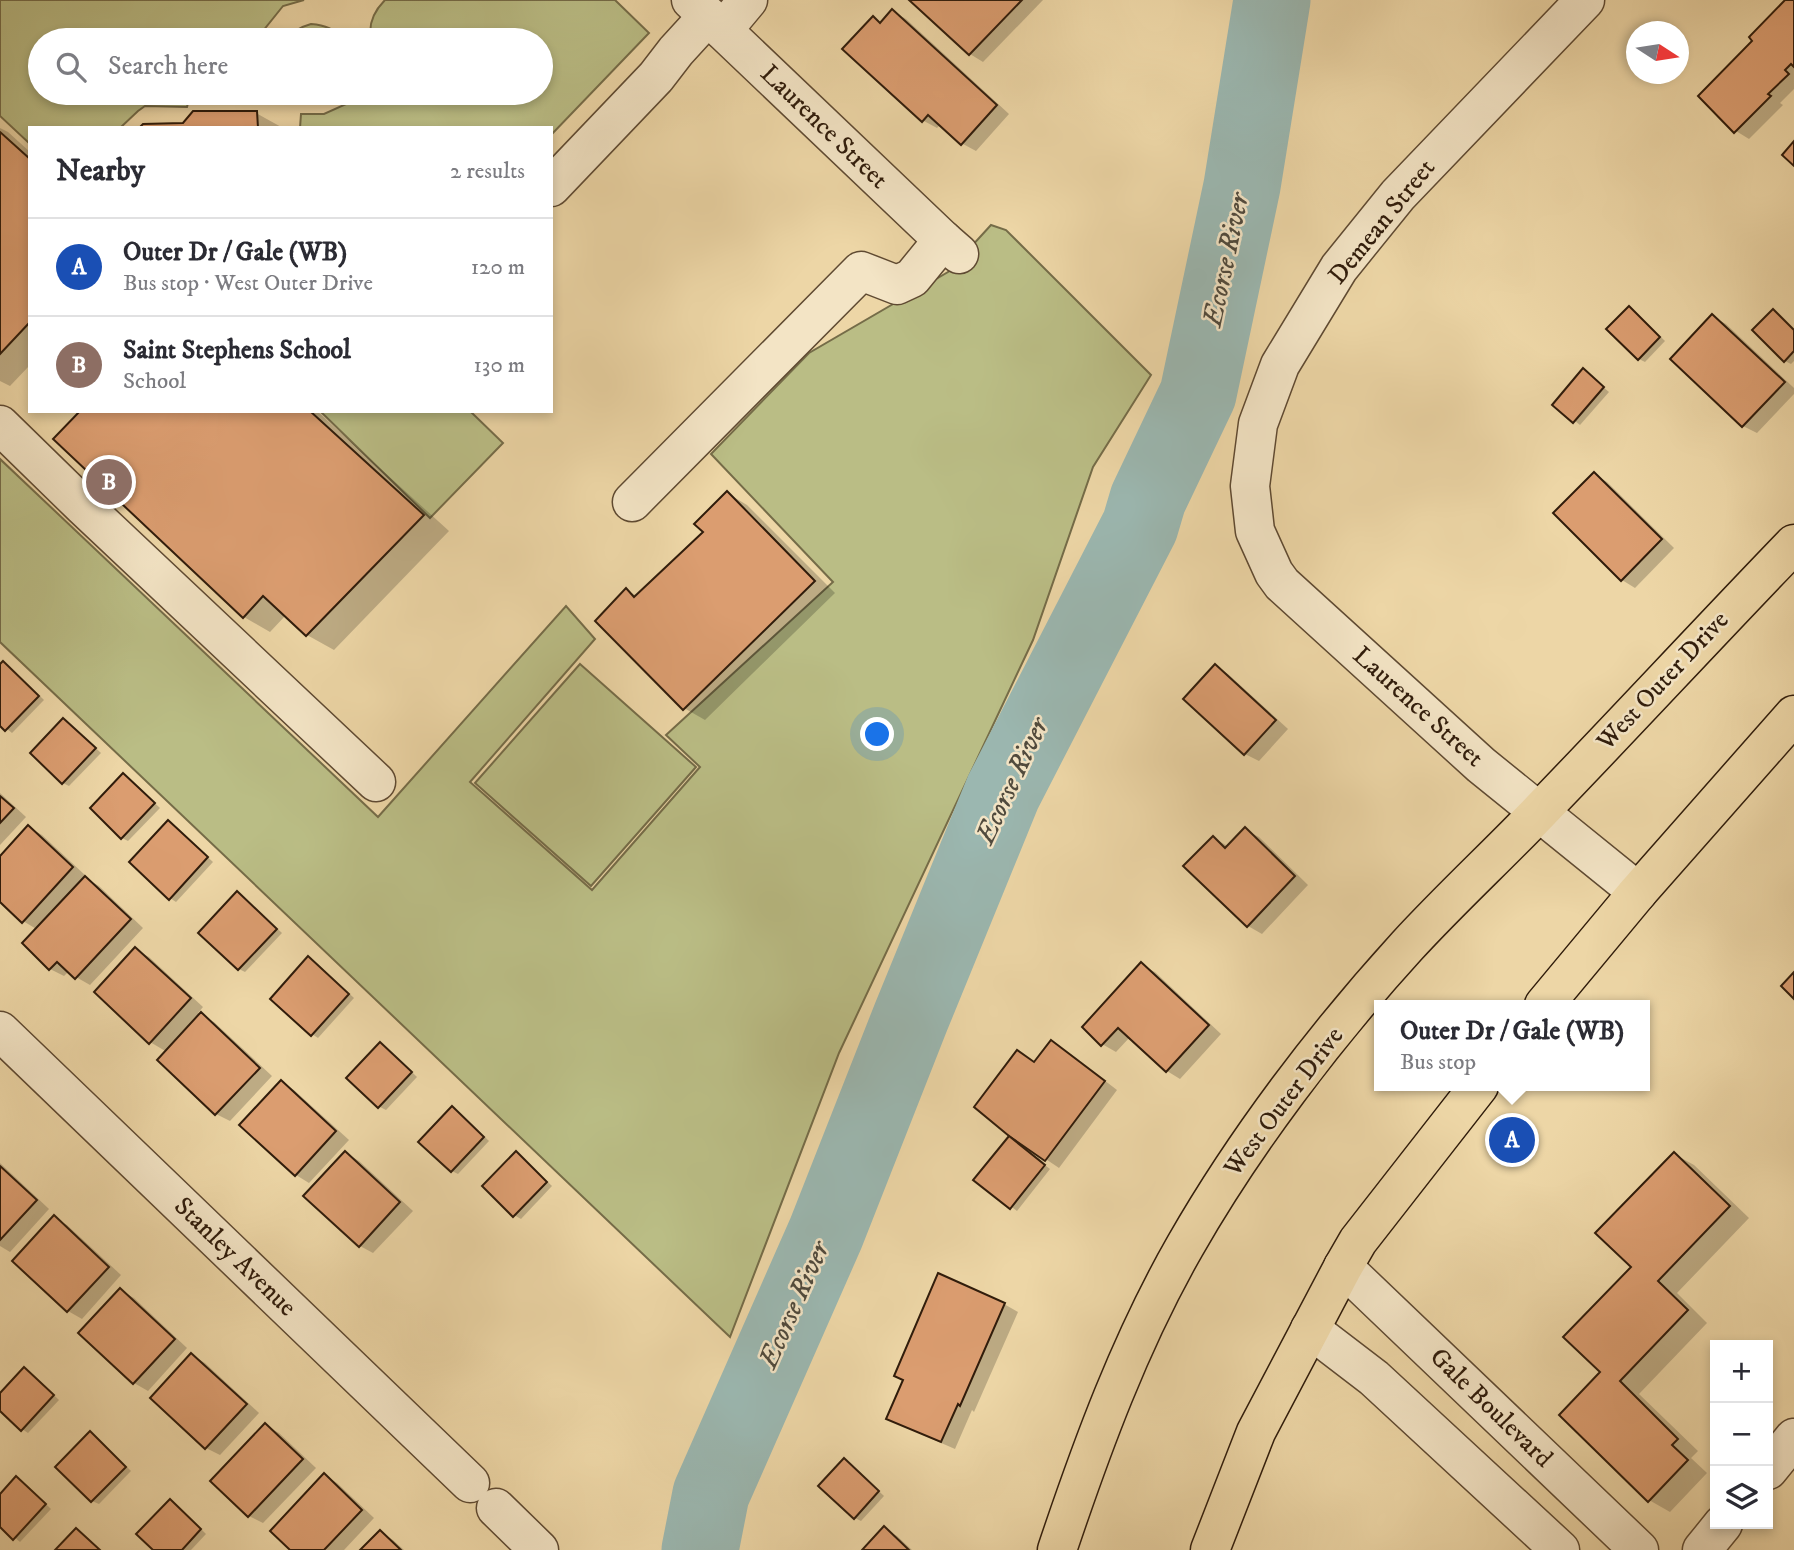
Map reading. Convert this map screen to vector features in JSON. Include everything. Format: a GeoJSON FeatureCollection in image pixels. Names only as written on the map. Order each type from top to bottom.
{"type":"FeatureCollection","features":[{"type":"Feature","properties":{"kind":"main road","name":"West Outer Drive"},"geometry":{"type":"LineString","coordinates":[[1057,1550],[1114,1392],[1151,1310],[1184,1247],[1229,1173],[1314,1056],[1407,946],[1540,811],[1794,544]]}},
{"type":"Feature","properties":{"kind":"main road"},"geometry":{"type":"LineString","coordinates":[[1548,1000],[1638,892],[1794,715]]}},
{"type":"Feature","properties":{"kind":"main road"},"geometry":{"type":"LineString","coordinates":[[1210,1550],[1256,1432],[1358,1241],[1475,1091]]}},
{"type":"Feature","properties":{"kind":"street"},"geometry":{"type":"LineString","coordinates":[[553,185],[656,77],[707,15],[748,0]]}},
{"type":"Feature","properties":{"kind":"street","name":"Demean Street"},"geometry":{"type":"LineString","coordinates":[[1250,486],[1258,424],[1280,365],[1339,268],[1398,195],[1586,0]]}},
{"type":"Feature","properties":{"kind":"street","name":"Laurence Street"},"geometry":{"type":"LineString","coordinates":[[632,502],[861,271],[897,285],[912,278],[951,247],[707,15]]}},
{"type":"Feature","properties":{"kind":"street"},"geometry":{"type":"LineString","coordinates":[[0,425],[376,782]]}},
{"type":"Feature","properties":{"kind":"street","name":"Laurence Street"},"geometry":{"type":"LineString","coordinates":[[1250,486],[1255,531],[1274,573],[1282,584],[1481,765],[1638,892]]}},
{"type":"Feature","properties":{"kind":"street","name":"Stanley Avenue"},"geometry":{"type":"LineString","coordinates":[[0,1031],[539,1550]]}},
{"type":"Feature","properties":{"kind":"street","name":"Gale Boulevard"},"geometry":{"type":"LineString","coordinates":[[1343,1267],[1639,1550]]}},
{"type":"Feature","properties":{"kind":"street"},"geometry":{"type":"LineString","coordinates":[[1310,1329],[1374,1378],[1560,1550]]}},
{"type":"Feature","properties":{"kind":"street"},"geometry":{"type":"LineString","coordinates":[[1771,1466],[1794,1438]]}},
{"type":"Feature","properties":{"kind":"street"},"geometry":{"type":"LineString","coordinates":[[1702,1550],[1719,1529]]}},
{"type":"Feature","properties":{"kind":"green space"},"geometry":{"type":"Polygon","coordinates":[[[0,0],[304,0],[283,6],[265,28],[28,28],[28,105],[188,105],[187,107],[145,106],[122,126],[28,126],[28,142],[0,116],[0,0]]]}},
{"type":"Feature","properties":{"kind":"green space"},"geometry":{"type":"Polygon","coordinates":[[[385,0],[615,0],[649,33],[553,133],[553,126],[300,126],[301,114],[324,114],[344,105],[553,105],[553,28],[370,28],[385,0]]]}},
{"type":"Feature","properties":{"kind":"green space"},"geometry":{"type":"Polygon","coordinates":[[[311,24],[329,28],[300,28],[311,24]]]}},
{"type":"Feature","properties":{"kind":"green space"},"geometry":{"type":"Polygon","coordinates":[[[991,225],[1006,230],[1151,375],[1093,467],[1033,640],[839,1053],[730,1337],[0,642],[0,459],[378,817],[566,606],[595,639],[470,782],[592,890],[700,767],[666,735],[833,582],[711,454],[809,353],[948,272],[991,225]]]}},
{"type":"Feature","properties":{"kind":"green space"},"geometry":{"type":"Polygon","coordinates":[[[322,413],[472,413],[503,443],[430,518],[322,413]]]}},
{"type":"Feature","properties":{"kind":"green space"},"geometry":{"type":"Polygon","coordinates":[[[580,664],[696,767],[591,886],[475,783],[580,664]]]}},
{"type":"Feature","properties":{"kind":"building"},"geometry":{"type":"Polygon","coordinates":[[[909,0],[1022,0],[969,55],[909,0]]]}},
{"type":"Feature","properties":{"kind":"building"},"geometry":{"type":"Polygon","coordinates":[[[1785,0],[1794,0],[1794,67],[1791,64],[1785,70],[1789,74],[1734,133],[1698,96],[1752,41],[1749,37],[1785,0]]]}},
{"type":"Feature","properties":{"kind":"building"},"geometry":{"type":"Polygon","coordinates":[[[892,9],[997,105],[961,145],[928,115],[922,122],[842,49],[873,16],[880,23],[892,9]]]}},
{"type":"Feature","properties":{"kind":"building"},"geometry":{"type":"Polygon","coordinates":[[[193,111],[257,111],[258,126],[141,126],[183,123],[193,111]]]}},
{"type":"Feature","properties":{"kind":"building"},"geometry":{"type":"Polygon","coordinates":[[[0,132],[28,157],[28,324],[0,354],[0,132]]]}},
{"type":"Feature","properties":{"kind":"building"},"geometry":{"type":"Polygon","coordinates":[[[1794,141],[1794,166],[1782,155],[1794,141]]]}},
{"type":"Feature","properties":{"kind":"building"},"geometry":{"type":"Polygon","coordinates":[[[1629,306],[1660,337],[1638,360],[1606,329],[1629,306]]]}},
{"type":"Feature","properties":{"kind":"building"},"geometry":{"type":"Polygon","coordinates":[[[1773,309],[1794,330],[1794,351],[1784,362],[1752,330],[1773,309]]]}},
{"type":"Feature","properties":{"kind":"building"},"geometry":{"type":"Polygon","coordinates":[[[1712,314],[1785,382],[1742,427],[1670,359],[1712,314]]]}},
{"type":"Feature","properties":{"kind":"building"},"geometry":{"type":"Polygon","coordinates":[[[1583,368],[1604,387],[1573,423],[1552,405],[1583,368]]]}},
{"type":"Feature","properties":{"kind":"building"},"geometry":{"type":"Polygon","coordinates":[[[78,413],[312,413],[424,515],[306,636],[263,596],[243,618],[53,439],[78,413]]]}},
{"type":"Feature","properties":{"kind":"building"},"geometry":{"type":"Polygon","coordinates":[[[1594,472],[1662,539],[1621,581],[1553,513],[1594,472]]]}},
{"type":"Feature","properties":{"kind":"building"},"geometry":{"type":"Polygon","coordinates":[[[727,491],[815,581],[683,710],[595,621],[626,588],[634,597],[703,532],[694,524],[727,491]]]}},
{"type":"Feature","properties":{"kind":"building"},"geometry":{"type":"Polygon","coordinates":[[[3,661],[39,696],[5,731],[0,726],[0,664],[3,661]]]}},
{"type":"Feature","properties":{"kind":"building"},"geometry":{"type":"Polygon","coordinates":[[[1215,664],[1276,720],[1244,755],[1183,699],[1215,664]]]}},
{"type":"Feature","properties":{"kind":"building"},"geometry":{"type":"Polygon","coordinates":[[[63,718],[96,748],[62,784],[30,753],[63,718]]]}},
{"type":"Feature","properties":{"kind":"building"},"geometry":{"type":"Polygon","coordinates":[[[123,773],[155,803],[121,839],[90,808],[123,773]]]}},
{"type":"Feature","properties":{"kind":"building"},"geometry":{"type":"Polygon","coordinates":[[[0,796],[14,808],[0,823],[0,796]]]}},
{"type":"Feature","properties":{"kind":"building"},"geometry":{"type":"Polygon","coordinates":[[[168,820],[208,857],[169,900],[129,862],[168,820]]]}},
{"type":"Feature","properties":{"kind":"building"},"geometry":{"type":"Polygon","coordinates":[[[28,825],[73,867],[22,923],[0,902],[0,856],[28,825]]]}},
{"type":"Feature","properties":{"kind":"building"},"geometry":{"type":"Polygon","coordinates":[[[1245,827],[1295,876],[1247,927],[1183,866],[1213,836],[1225,848],[1245,827]]]}},
{"type":"Feature","properties":{"kind":"building"},"geometry":{"type":"Polygon","coordinates":[[[85,876],[131,919],[75,979],[57,962],[49,970],[22,943],[85,876]]]}},
{"type":"Feature","properties":{"kind":"building"},"geometry":{"type":"Polygon","coordinates":[[[237,891],[277,929],[238,970],[198,933],[237,891]]]}},
{"type":"Feature","properties":{"kind":"building"},"geometry":{"type":"Polygon","coordinates":[[[135,947],[191,998],[149,1044],[94,992],[135,947]]]}},
{"type":"Feature","properties":{"kind":"building"},"geometry":{"type":"Polygon","coordinates":[[[308,956],[349,994],[311,1036],[270,999],[308,956]]]}},
{"type":"Feature","properties":{"kind":"building"},"geometry":{"type":"Polygon","coordinates":[[[1141,962],[1209,1025],[1166,1072],[1118,1028],[1101,1046],[1082,1027],[1141,962]]]}},
{"type":"Feature","properties":{"kind":"building"},"geometry":{"type":"Polygon","coordinates":[[[1794,972],[1794,999],[1781,986],[1794,972]]]}},
{"type":"Feature","properties":{"kind":"building"},"geometry":{"type":"Polygon","coordinates":[[[201,1012],[260,1068],[215,1115],[157,1060],[201,1012]]]}},
{"type":"Feature","properties":{"kind":"building"},"geometry":{"type":"Polygon","coordinates":[[[1051,1040],[1105,1081],[1045,1161],[974,1107],[1017,1050],[1034,1062],[1051,1040]]]}},
{"type":"Feature","properties":{"kind":"building"},"geometry":{"type":"Polygon","coordinates":[[[380,1042],[412,1072],[378,1108],[346,1078],[380,1042]]]}},
{"type":"Feature","properties":{"kind":"building"},"geometry":{"type":"Polygon","coordinates":[[[281,1080],[336,1131],[295,1176],[239,1125],[281,1080]]]}},
{"type":"Feature","properties":{"kind":"building"},"geometry":{"type":"Polygon","coordinates":[[[452,1106],[484,1137],[451,1172],[418,1142],[452,1106]]]}},
{"type":"Feature","properties":{"kind":"building"},"geometry":{"type":"Polygon","coordinates":[[[1009,1136],[1045,1165],[1010,1209],[973,1180],[1009,1136]]]}},
{"type":"Feature","properties":{"kind":"building"},"geometry":{"type":"Polygon","coordinates":[[[345,1151],[400,1202],[359,1247],[303,1196],[345,1151]]]}},
{"type":"Feature","properties":{"kind":"building"},"geometry":{"type":"Polygon","coordinates":[[[516,1151],[547,1182],[513,1217],[482,1186],[516,1151]]]}},
{"type":"Feature","properties":{"kind":"building"},"geometry":{"type":"Polygon","coordinates":[[[1674,1152],[1730,1206],[1658,1281],[1688,1310],[1620,1381],[1678,1439],[1672,1445],[1688,1460],[1648,1502],[1559,1415],[1600,1372],[1563,1337],[1631,1267],[1595,1233],[1674,1152]]]}},
{"type":"Feature","properties":{"kind":"building"},"geometry":{"type":"Polygon","coordinates":[[[0,1166],[37,1200],[0,1240],[0,1166]]]}},
{"type":"Feature","properties":{"kind":"building"},"geometry":{"type":"Polygon","coordinates":[[[54,1215],[109,1267],[67,1312],[12,1261],[54,1215]]]}},
{"type":"Feature","properties":{"kind":"building"},"geometry":{"type":"Polygon","coordinates":[[[938,1273],[1005,1303],[960,1406],[958,1404],[941,1442],[886,1419],[903,1380],[894,1376],[938,1273]]]}},
{"type":"Feature","properties":{"kind":"building"},"geometry":{"type":"Polygon","coordinates":[[[120,1288],[175,1339],[133,1384],[78,1333],[120,1288]]]}},
{"type":"Feature","properties":{"kind":"building"},"geometry":{"type":"Polygon","coordinates":[[[191,1353],[247,1404],[205,1449],[150,1398],[191,1353]]]}},
{"type":"Feature","properties":{"kind":"building"},"geometry":{"type":"Polygon","coordinates":[[[24,1367],[54,1395],[21,1431],[0,1411],[0,1393],[24,1367]]]}},
{"type":"Feature","properties":{"kind":"building"},"geometry":{"type":"Polygon","coordinates":[[[265,1423],[303,1459],[248,1517],[210,1481],[265,1423]]]}},
{"type":"Feature","properties":{"kind":"building"},"geometry":{"type":"Polygon","coordinates":[[[90,1431],[126,1467],[91,1502],[55,1467],[90,1431]]]}},
{"type":"Feature","properties":{"kind":"building"},"geometry":{"type":"Polygon","coordinates":[[[844,1458],[879,1491],[854,1519],[818,1486],[844,1458]]]}},
{"type":"Feature","properties":{"kind":"building"},"geometry":{"type":"Polygon","coordinates":[[[324,1473],[362,1510],[324,1550],[290,1550],[270,1531],[324,1473]]]}},
{"type":"Feature","properties":{"kind":"building"},"geometry":{"type":"Polygon","coordinates":[[[16,1476],[46,1504],[13,1540],[0,1527],[0,1494],[16,1476]]]}},
{"type":"Feature","properties":{"kind":"building"},"geometry":{"type":"Polygon","coordinates":[[[170,1499],[201,1529],[182,1550],[153,1550],[136,1534],[170,1499]]]}},
{"type":"Feature","properties":{"kind":"building"},"geometry":{"type":"Polygon","coordinates":[[[884,1526],[909,1550],[862,1550],[884,1526]]]}},
{"type":"Feature","properties":{"kind":"building"},"geometry":{"type":"Polygon","coordinates":[[[76,1528],[100,1550],[55,1550],[76,1528]]]}},
{"type":"Feature","properties":{"kind":"building"},"geometry":{"type":"Polygon","coordinates":[[[380,1530],[401,1550],[360,1550],[380,1530]]]}},
{"type":"Feature","properties":{"kind":"waterway","name":"Ecorse River"},"geometry":{"type":"LineString","coordinates":[[700,1550],[711,1494],[826,1233],[1003,792],[1140,526],[1148,499],[1198,394],[1242,186],[1272,0]]}},
{"type":"Feature","properties":{"kind":"place","name":"Saint Stephens School"},"geometry":{"type":"Point","coordinates":[109,482]}},
{"type":"Feature","properties":{"kind":"place","name":"Outer Dr / Gale (WB)"},"geometry":{"type":"Point","coordinates":[1512,1140]}}]}
